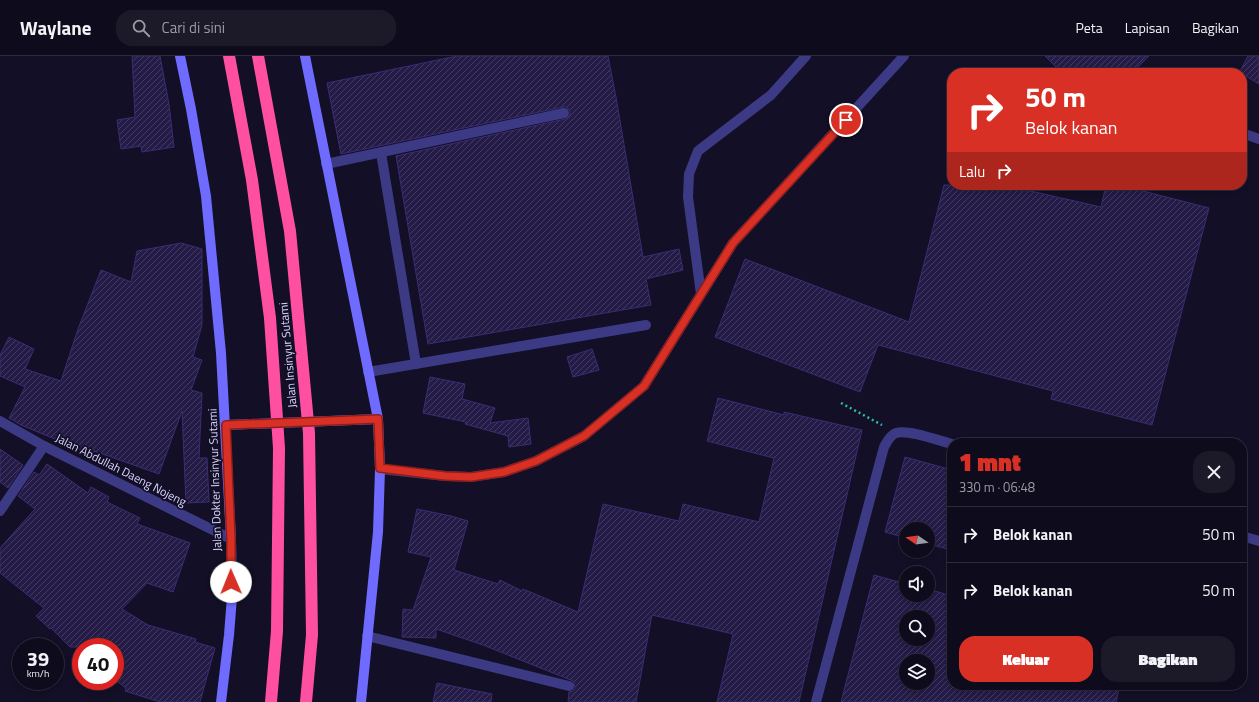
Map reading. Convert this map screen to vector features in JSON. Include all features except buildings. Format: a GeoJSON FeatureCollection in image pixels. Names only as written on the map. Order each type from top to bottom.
{"type":"FeatureCollection","features":[{"type":"Feature","properties":{"kind":"highway","name":"Jalan Insinyur Sutami"},"geometry":{"type":"LineString","coordinates":[[229,56],[252,180],[272,341],[279,456],[278,631],[271,702]]}},
{"type":"Feature","properties":{"kind":"highway","name":"Jalan Insinyur Sutami"},"geometry":{"type":"LineString","coordinates":[[258,56],[290,231],[309,433],[312,635],[306,702]]}},
{"type":"Feature","properties":{"kind":"street","name":"Jalan Dokter Insinyur Sutami"},"geometry":{"type":"LineString","coordinates":[[180,56],[206,196],[221,353],[226,425],[231,539],[231,604],[229,636],[221,702]]}},
{"type":"Feature","properties":{"kind":"street"},"geometry":{"type":"LineString","coordinates":[[305,56],[378,419],[380,468],[378,532],[361,702]]}},
{"type":"Feature","properties":{"kind":"street"},"geometry":{"type":"LineString","coordinates":[[701,294],[688,197],[689,174],[698,151],[771,95],[806,56]]}},
{"type":"Feature","properties":{"kind":"street"},"geometry":{"type":"LineString","coordinates":[[380,468],[445,476],[471,477],[504,472],[536,461],[584,436],[644,386],[733,243],[904,56]]}},
{"type":"Feature","properties":{"kind":"street"},"geometry":{"type":"LineString","coordinates":[[326,164],[564,113]]}},
{"type":"Feature","properties":{"kind":"street"},"geometry":{"type":"LineString","coordinates":[[1247,135],[1259,139]]}},
{"type":"Feature","properties":{"kind":"street"},"geometry":{"type":"LineString","coordinates":[[380,153],[416,364]]}},
{"type":"Feature","properties":{"kind":"street"},"geometry":{"type":"LineString","coordinates":[[368,372],[646,325]]}},
{"type":"Feature","properties":{"kind":"street"},"geometry":{"type":"LineString","coordinates":[[226,425],[378,419]]}},
{"type":"Feature","properties":{"kind":"street","name":"Jalan Abdullah Daeng Nojeng"},"geometry":{"type":"LineString","coordinates":[[0,421],[44,446],[231,539]]}},
{"type":"Feature","properties":{"kind":"street"},"geometry":{"type":"LineString","coordinates":[[816,702],[884,447],[889,438],[896,433],[920,434],[947,442]]}},
{"type":"Feature","properties":{"kind":"street"},"geometry":{"type":"LineString","coordinates":[[0,511],[44,446]]}},
{"type":"Feature","properties":{"kind":"street"},"geometry":{"type":"LineString","coordinates":[[1247,537],[1259,541]]}},
{"type":"Feature","properties":{"kind":"street"},"geometry":{"type":"LineString","coordinates":[[368,636],[569,686]]}},
{"type":"Feature","properties":{"kind":"path"},"geometry":{"type":"LineString","coordinates":[[841,403],[896,433]]}},
{"type":"Feature","properties":{"kind":"route"},"geometry":{"type":"LineString","coordinates":[[231,582],[231,539],[226,425],[378,419],[380,468],[393,470],[445,476],[471,477],[504,472],[536,461],[584,436],[644,386],[733,243],[846,120]]}}]}
